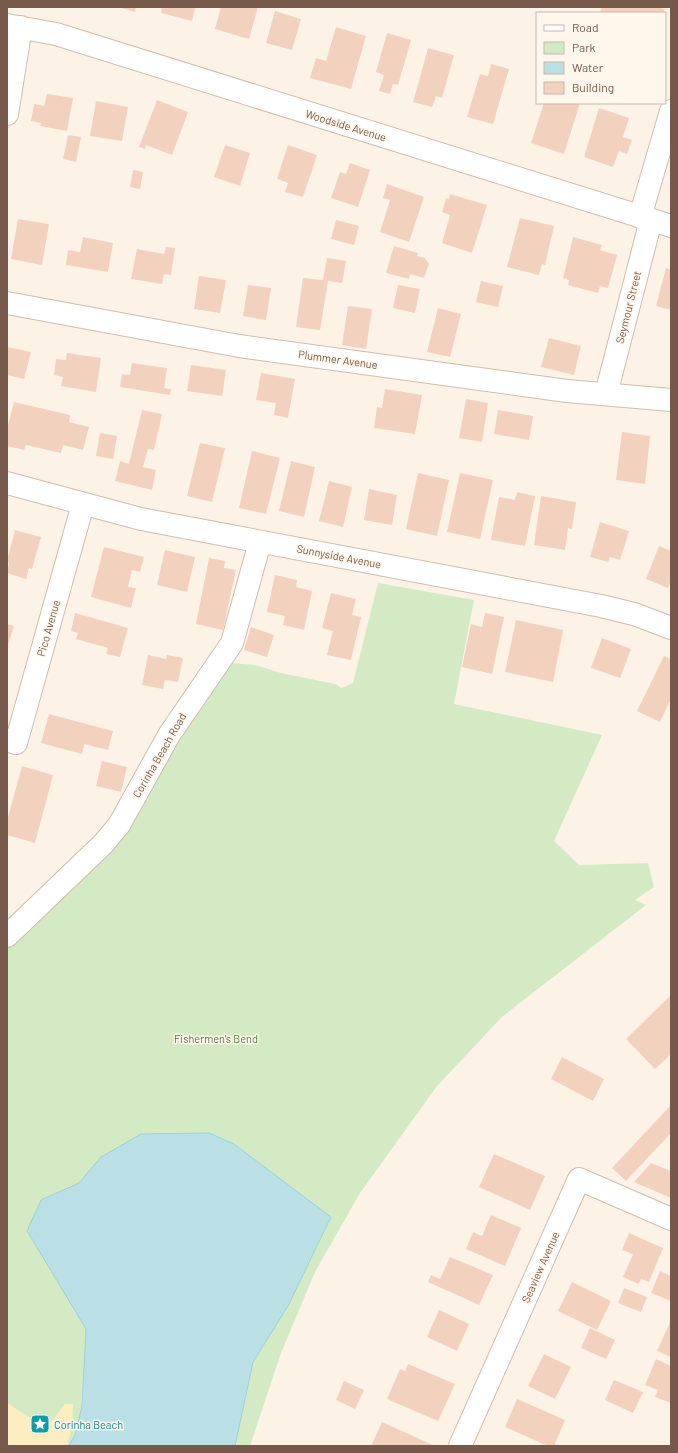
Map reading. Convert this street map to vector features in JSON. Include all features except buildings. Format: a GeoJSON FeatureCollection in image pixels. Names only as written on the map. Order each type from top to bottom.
{"type":"FeatureCollection","features":[{"type":"Feature","properties":{"kind":"street"},"geometry":{"type":"LineString","coordinates":[[7,114],[14,26]]}},
{"type":"Feature","properties":{"kind":"street","name":"Woodside Avenue"},"geometry":{"type":"LineString","coordinates":[[14,26],[56,34],[654,221]]}},
{"type":"Feature","properties":{"kind":"street","name":"Seymour Street"},"geometry":{"type":"LineString","coordinates":[[606,394],[654,221],[671,111]]}},
{"type":"Feature","properties":{"kind":"street","name":"Plummer Avenue"},"geometry":{"type":"LineString","coordinates":[[7,303],[239,346],[566,391],[671,400]]}},
{"type":"Feature","properties":{"kind":"street","name":"Sunnyside Avenue"},"geometry":{"type":"LineString","coordinates":[[7,483],[141,519],[614,609],[648,618],[671,628]]}},
{"type":"Feature","properties":{"kind":"street","name":"Pico Avenue"},"geometry":{"type":"LineString","coordinates":[[7,740],[16,743],[83,504]]}},
{"type":"Feature","properties":{"kind":"street","name":"Corinha Beach Road"},"geometry":{"type":"LineString","coordinates":[[7,936],[103,844],[119,825],[169,735],[232,643],[260,542]]}},
{"type":"Feature","properties":{"kind":"street","name":"Seaview Avenue"},"geometry":{"type":"LineString","coordinates":[[460,1446],[579,1179],[671,1219]]}},
{"type":"Feature","properties":{"kind":"green space","name":"Fishermen's Bend"},"geometry":{"type":"Polygon","coordinates":[[[378,583],[474,600],[454,704],[602,735],[554,841],[579,865],[648,863],[654,887],[635,900],[646,905],[502,1017],[437,1086],[360,1193],[315,1272],[281,1353],[250,1446],[7,1446],[7,947],[25,930],[167,750],[231,663],[255,665],[281,673],[335,684],[342,688],[353,683],[378,583]]]}},
{"type":"Feature","properties":{"kind":"sand","name":"Corinha Beach"},"geometry":{"type":"Polygon","coordinates":[[[7,1403],[30,1418],[52,1421],[65,1404],[73,1404],[72,1427],[67,1446],[7,1446],[7,1403]]]}},
{"type":"Feature","properties":{"kind":"water"},"geometry":{"type":"Polygon","coordinates":[[[209,1133],[234,1144],[331,1217],[288,1306],[253,1362],[235,1446],[69,1446],[75,1435],[82,1406],[86,1329],[27,1231],[41,1200],[79,1183],[101,1157],[141,1134],[209,1133]]]}},
{"type":"Feature","properties":{"kind":"place","name":"Corinha Beach"},"geometry":{"type":"Point","coordinates":[40,1424]}}]}
